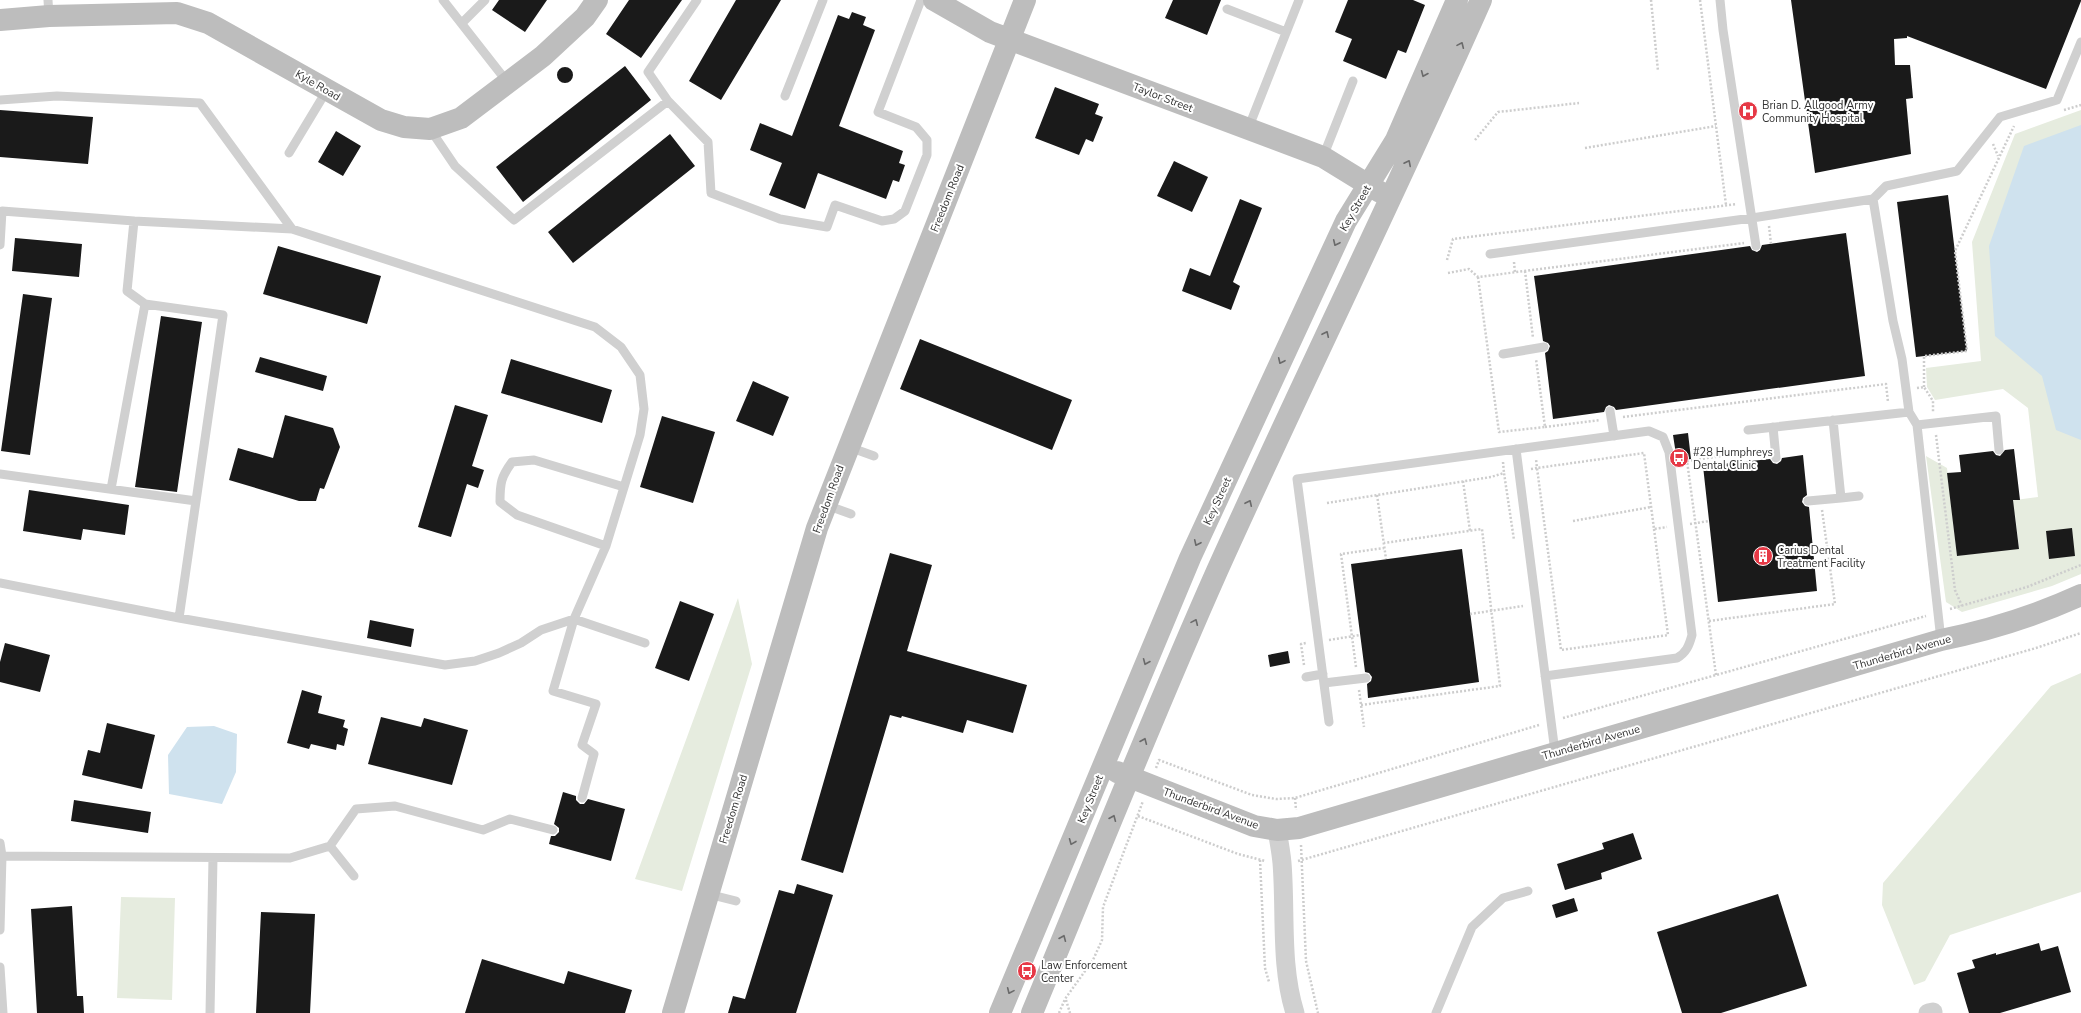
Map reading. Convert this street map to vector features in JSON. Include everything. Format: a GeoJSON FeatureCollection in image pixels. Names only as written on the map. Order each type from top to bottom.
{"type":"FeatureCollection","features":[{"type":"Feature","properties":{"kind":"main road","name":"Kyle Road"},"geometry":{"type":"LineString","coordinates":[[0,20],[49,8],[177,13],[208,22],[381,120],[404,127],[430,129],[461,118],[543,56],[585,17],[597,0]]}},
{"type":"Feature","properties":{"kind":"main road","name":"Taylor Street"},"geometry":{"type":"LineString","coordinates":[[934,0],[990,32],[1323,158],[1390,198]]}},
{"type":"Feature","properties":{"kind":"main road","name":"Freedom Road"},"geometry":{"type":"LineString","coordinates":[[672,1013],[817,528],[1025,0]]}},
{"type":"Feature","properties":{"kind":"main road","name":"Key Street"},"geometry":{"type":"LineString","coordinates":[[1000,1013],[1190,558],[1346,221],[1396,140],[1457,0]]}},
{"type":"Feature","properties":{"kind":"main road"},"geometry":{"type":"LineString","coordinates":[[1032,1013],[1140,781],[1180,657],[1218,570],[1390,198],[1416,146],[1481,0]]}},
{"type":"Feature","properties":{"kind":"main road","name":"Thunderbird Avenue"},"geometry":{"type":"LineString","coordinates":[[1103,767],[1254,826],[1277,830],[1299,828],[1941,640],[1989,630],[2056,607],[2081,595]]}},
{"type":"Feature","properties":{"kind":"street"},"geometry":{"type":"LineString","coordinates":[[1277,830],[1282,863],[1285,943],[1289,990],[1295,1013]]}},
{"type":"Feature","properties":{"kind":"lane"},"geometry":{"type":"LineString","coordinates":[[443,0],[508,83]]}},
{"type":"Feature","properties":{"kind":"lane"},"geometry":{"type":"LineString","coordinates":[[462,23],[485,0]]}},
{"type":"Feature","properties":{"kind":"lane"},"geometry":{"type":"LineString","coordinates":[[697,0],[648,72],[668,101],[708,142],[711,193],[780,219],[827,227],[835,205],[882,221],[894,219],[905,211],[927,155],[926,140],[916,127],[878,112],[921,0]]}},
{"type":"Feature","properties":{"kind":"lane"},"geometry":{"type":"LineString","coordinates":[[785,96],[823,0]]}},
{"type":"Feature","properties":{"kind":"lane"},"geometry":{"type":"LineString","coordinates":[[1248,129],[1299,0]]}},
{"type":"Feature","properties":{"kind":"lane"},"geometry":{"type":"LineString","coordinates":[[1720,0],[1723,30],[1756,244]]}},
{"type":"Feature","properties":{"kind":"lane"},"geometry":{"type":"LineString","coordinates":[[1227,9],[1286,32]]}},
{"type":"Feature","properties":{"kind":"lane"},"geometry":{"type":"LineString","coordinates":[[1490,254],[1752,218],[1873,199],[1886,186],[1957,171],[2000,117],[2057,100],[2081,42]]}},
{"type":"Feature","properties":{"kind":"lane"},"geometry":{"type":"LineString","coordinates":[[1323,158],[1353,81]]}},
{"type":"Feature","properties":{"kind":"lane"},"geometry":{"type":"LineString","coordinates":[[289,153],[327,90]]}},
{"type":"Feature","properties":{"kind":"lane"},"geometry":{"type":"LineString","coordinates":[[0,100],[57,96],[200,103],[292,229]]}},
{"type":"Feature","properties":{"kind":"lane"},"geometry":{"type":"LineString","coordinates":[[430,129],[455,166],[514,220],[668,101]]}},
{"type":"Feature","properties":{"kind":"lane"},"geometry":{"type":"LineString","coordinates":[[1873,199],[1909,412],[1916,426],[1941,640]]}},
{"type":"Feature","properties":{"kind":"lane"},"geometry":{"type":"LineString","coordinates":[[0,245],[2,211],[134,221],[292,229],[596,327],[621,347],[640,375],[644,410],[640,435],[606,546],[574,619],[553,691],[596,704],[582,745],[594,754],[582,798]]}},
{"type":"Feature","properties":{"kind":"lane"},"geometry":{"type":"LineString","coordinates":[[134,221],[127,291],[145,304],[223,315],[179,618]]}},
{"type":"Feature","properties":{"kind":"lane"},"geometry":{"type":"LineString","coordinates":[[111,489],[145,304]]}},
{"type":"Feature","properties":{"kind":"lane"},"geometry":{"type":"LineString","coordinates":[[1503,354],[1544,347]]}},
{"type":"Feature","properties":{"kind":"lane"},"geometry":{"type":"LineString","coordinates":[[1748,430],[1909,412]]}},
{"type":"Feature","properties":{"kind":"lane"},"geometry":{"type":"LineString","coordinates":[[1611,415],[1614,436]]}},
{"type":"Feature","properties":{"kind":"lane"},"geometry":{"type":"LineString","coordinates":[[1916,426],[1996,416],[2000,450]]}},
{"type":"Feature","properties":{"kind":"lane"},"geometry":{"type":"LineString","coordinates":[[1833,420],[1841,498]]}},
{"type":"Feature","properties":{"kind":"lane"},"geometry":{"type":"LineString","coordinates":[[1773,427],[1776,458]]}},
{"type":"Feature","properties":{"kind":"lane"},"geometry":{"type":"LineString","coordinates":[[1329,722],[1297,479],[1649,431],[1663,438],[1669,452],[1680,525],[1692,635],[1684,654],[1677,658],[1545,676]]}},
{"type":"Feature","properties":{"kind":"lane"},"geometry":{"type":"LineString","coordinates":[[848,447],[874,456]]}},
{"type":"Feature","properties":{"kind":"lane"},"geometry":{"type":"LineString","coordinates":[[1516,449],[1555,752]]}},
{"type":"Feature","properties":{"kind":"lane"},"geometry":{"type":"LineString","coordinates":[[606,546],[517,515],[500,502],[500,485],[503,474],[512,462],[534,460],[624,487]]}},
{"type":"Feature","properties":{"kind":"lane"},"geometry":{"type":"LineString","coordinates":[[0,474],[196,501]]}},
{"type":"Feature","properties":{"kind":"lane"},"geometry":{"type":"LineString","coordinates":[[1808,501],[1859,496]]}},
{"type":"Feature","properties":{"kind":"lane"},"geometry":{"type":"LineString","coordinates":[[826,505],[851,514]]}},
{"type":"Feature","properties":{"kind":"lane"},"geometry":{"type":"LineString","coordinates":[[0,583],[179,618],[445,665],[475,661],[499,653],[521,643],[541,630],[574,619],[645,643]]}},
{"type":"Feature","properties":{"kind":"lane"},"geometry":{"type":"LineString","coordinates":[[1306,677],[1323,679],[1362,678]]}},
{"type":"Feature","properties":{"kind":"lane"},"geometry":{"type":"LineString","coordinates":[[2,856],[290,858],[330,846],[356,809],[395,806],[483,830],[510,819],[553,830]]}},
{"type":"Feature","properties":{"kind":"lane"},"geometry":{"type":"LineString","coordinates":[[0,843],[2,856],[0,930]]}},
{"type":"Feature","properties":{"kind":"lane"},"geometry":{"type":"LineString","coordinates":[[330,846],[354,876]]}},
{"type":"Feature","properties":{"kind":"lane"},"geometry":{"type":"LineString","coordinates":[[210,1013],[213,858]]}},
{"type":"Feature","properties":{"kind":"lane"},"geometry":{"type":"LineString","coordinates":[[1436,1013],[1472,927],[1503,898],[1528,890]]}},
{"type":"Feature","properties":{"kind":"lane"},"geometry":{"type":"LineString","coordinates":[[708,894],[736,901]]}},
{"type":"Feature","properties":{"kind":"lane"},"geometry":{"type":"LineString","coordinates":[[0,967],[3,1013]]}},
{"type":"Feature","properties":{"kind":"path"},"geometry":{"type":"LineString","coordinates":[[1651,0],[1658,71]]}},
{"type":"Feature","properties":{"kind":"path"},"geometry":{"type":"LineString","coordinates":[[1700,0],[1726,205]]}},
{"type":"Feature","properties":{"kind":"path"},"geometry":{"type":"LineString","coordinates":[[1475,140],[1498,112],[1580,104]]}},
{"type":"Feature","properties":{"kind":"path"},"geometry":{"type":"LineString","coordinates":[[2060,112],[2081,105]]}},
{"type":"Feature","properties":{"kind":"path"},"geometry":{"type":"LineString","coordinates":[[1962,606],[1955,590],[1934,423],[1933,401],[1924,387],[1924,356],[1967,351],[1955,251],[2012,127],[2019,125]]}},
{"type":"Feature","properties":{"kind":"path"},"geometry":{"type":"LineString","coordinates":[[1585,148],[1716,126]]}},
{"type":"Feature","properties":{"kind":"path"},"geometry":{"type":"LineString","coordinates":[[1446,260],[1452,240],[1750,202]]}},
{"type":"Feature","properties":{"kind":"path"},"geometry":{"type":"LineString","coordinates":[[1448,272],[1470,269],[1478,277],[1756,244]]}},
{"type":"Feature","properties":{"kind":"path"},"geometry":{"type":"LineString","coordinates":[[1545,427],[1611,415],[1886,384],[1889,414]]}},
{"type":"Feature","properties":{"kind":"path"},"geometry":{"type":"LineString","coordinates":[[1887,392],[1924,387]]}},
{"type":"Feature","properties":{"kind":"path"},"geometry":{"type":"LineString","coordinates":[[1716,675],[1687,460],[1775,448]]}},
{"type":"Feature","properties":{"kind":"path"},"geometry":{"type":"LineString","coordinates":[[1644,453],[1654,529],[1668,635],[1561,650],[1536,468],[1644,453]]}},
{"type":"Feature","properties":{"kind":"path"},"geometry":{"type":"LineString","coordinates":[[1327,503],[1504,473],[1514,543]]}},
{"type":"Feature","properties":{"kind":"path"},"geometry":{"type":"LineString","coordinates":[[1463,481],[1470,530]]}},
{"type":"Feature","properties":{"kind":"path"},"geometry":{"type":"LineString","coordinates":[[1377,495],[1386,559]]}},
{"type":"Feature","properties":{"kind":"path"},"geometry":{"type":"LineString","coordinates":[[1709,621],[1835,604],[1821,500]]}},
{"type":"Feature","properties":{"kind":"path"},"geometry":{"type":"LineString","coordinates":[[1573,521],[1651,507]]}},
{"type":"Feature","properties":{"kind":"path"},"geometry":{"type":"LineString","coordinates":[[1654,529],[1709,521]]}},
{"type":"Feature","properties":{"kind":"path"},"geometry":{"type":"LineString","coordinates":[[1361,705],[1500,686],[1493,610],[1482,529],[1384,543]]}},
{"type":"Feature","properties":{"kind":"path"},"geometry":{"type":"LineString","coordinates":[[1364,727],[1361,705],[1362,678],[1352,637],[1341,554],[1384,548]]}},
{"type":"Feature","properties":{"kind":"path"},"geometry":{"type":"LineString","coordinates":[[1059,1013],[1065,999],[1093,960],[1102,940],[1103,907],[1138,816],[1140,781],[1159,760],[1252,795],[1276,799],[1295,798],[1551,721],[2027,587],[2081,565]]}},
{"type":"Feature","properties":{"kind":"path"},"geometry":{"type":"LineString","coordinates":[[1522,598],[1524,612]]}},
{"type":"Feature","properties":{"kind":"path"},"geometry":{"type":"LineString","coordinates":[[1470,614],[1523,606]]}},
{"type":"Feature","properties":{"kind":"path"},"geometry":{"type":"LineString","coordinates":[[1318,1013],[1306,961],[1303,860],[1593,774],[2036,648],[2081,633]]}},
{"type":"Feature","properties":{"kind":"path"},"geometry":{"type":"LineString","coordinates":[[1306,677],[1301,644],[1360,636]]}},
{"type":"Feature","properties":{"kind":"path"},"geometry":{"type":"LineString","coordinates":[[1539,717],[1540,725]]}},
{"type":"Feature","properties":{"kind":"path"},"geometry":{"type":"LineString","coordinates":[[1138,816],[1260,860],[1265,968],[1272,988]]}},
{"type":"Feature","properties":{"kind":"path"},"geometry":{"type":"LineString","coordinates":[[1065,999],[1070,1013]]}},
{"type":"Feature","properties":{"kind":"shaded area"},"geometry":{"type":"Polygon","coordinates":[[[2081,110],[2081,574],[2052,586],[1962,612],[1946,602],[1926,456],[1947,468],[1957,556],[2019,548],[2015,514],[2000,502],[2038,497],[2028,408],[2003,389],[1935,400],[1927,387],[1926,368],[1981,361],[1972,242],[2015,134],[2081,110]]]}},
{"type":"Feature","properties":{"kind":"shaded area"},"geometry":{"type":"Polygon","coordinates":[[[738,598],[752,664],[682,891],[635,879],[738,598]]]}},
{"type":"Feature","properties":{"kind":"shaded area"},"geometry":{"type":"Polygon","coordinates":[[[2081,673],[2081,892],[1950,935],[1925,981],[1914,985],[1882,905],[1883,883],[2051,686],[2081,673]]]}},
{"type":"Feature","properties":{"kind":"shaded area"},"geometry":{"type":"Polygon","coordinates":[[[121,897],[175,898],[172,1000],[117,998],[121,897]]]}},
{"type":"Feature","properties":{"kind":"water"},"geometry":{"type":"Polygon","coordinates":[[[2081,125],[2081,440],[2056,430],[2042,376],[1995,336],[1989,246],[2024,146],[2081,125]]]}},
{"type":"Feature","properties":{"kind":"water"},"geometry":{"type":"Polygon","coordinates":[[[214,726],[237,734],[236,772],[222,804],[169,794],[168,755],[187,727],[214,726]]]}},
{"type":"Feature","properties":{"kind":"building"},"geometry":{"type":"Polygon","coordinates":[[[499,0],[547,0],[525,32],[492,10],[499,0]]]}},
{"type":"Feature","properties":{"kind":"building"},"geometry":{"type":"Polygon","coordinates":[[[629,0],[682,0],[641,58],[606,34],[629,0]]]}},
{"type":"Feature","properties":{"kind":"building"},"geometry":{"type":"Polygon","coordinates":[[[736,0],[781,0],[721,100],[689,81],[736,0]]]}},
{"type":"Feature","properties":{"kind":"building"},"geometry":{"type":"Polygon","coordinates":[[[1173,0],[1221,0],[1207,35],[1165,18],[1173,0]]]}},
{"type":"Feature","properties":{"kind":"building"},"geometry":{"type":"Polygon","coordinates":[[[1348,0],[1413,0],[1425,5],[1406,53],[1398,50],[1386,79],[1343,61],[1352,39],[1335,32],[1348,0]]]}},
{"type":"Feature","properties":{"kind":"building"},"geometry":{"type":"Polygon","coordinates":[[[1791,0],[2081,1],[2046,89],[1907,36],[1907,38],[1894,39],[1895,65],[1910,65],[1913,98],[1906,99],[1911,154],[1815,173],[1791,0]]]}},
{"type":"Feature","properties":{"kind":"building"},"geometry":{"type":"Polygon","coordinates":[[[852,12],[866,17],[863,25],[875,30],[839,126],[903,151],[899,163],[905,165],[899,182],[893,180],[886,199],[818,173],[805,209],[769,195],[782,163],[750,150],[760,123],[792,136],[838,15],[849,19],[852,12]]]}},
{"type":"Feature","properties":{"kind":"building"},"geometry":{"type":"Polygon","coordinates":[[[625,66],[651,100],[523,202],[496,167],[625,66]]]}},
{"type":"Feature","properties":{"kind":"building"},"geometry":{"type":"Polygon","coordinates":[[[562,67],[568,67],[573,72],[571,81],[568,83],[562,83],[557,78],[557,72],[562,67]]]}},
{"type":"Feature","properties":{"kind":"building"},"geometry":{"type":"Polygon","coordinates":[[[1055,87],[1099,104],[1095,114],[1103,117],[1093,142],[1086,139],[1079,155],[1035,138],[1055,87]]]}},
{"type":"Feature","properties":{"kind":"building"},"geometry":{"type":"Polygon","coordinates":[[[0,110],[93,117],[88,164],[0,157],[0,110]]]}},
{"type":"Feature","properties":{"kind":"building"},"geometry":{"type":"Polygon","coordinates":[[[336,131],[361,146],[343,176],[318,162],[336,131]]]}},
{"type":"Feature","properties":{"kind":"building"},"geometry":{"type":"Polygon","coordinates":[[[670,134],[695,166],[573,263],[548,232],[670,134]]]}},
{"type":"Feature","properties":{"kind":"building"},"geometry":{"type":"Polygon","coordinates":[[[1174,161],[1208,177],[1192,212],[1157,196],[1174,161]]]}},
{"type":"Feature","properties":{"kind":"building"},"geometry":{"type":"Polygon","coordinates":[[[1948,195],[1967,351],[1916,357],[1897,202],[1948,195]]]}},
{"type":"Feature","properties":{"kind":"building"},"geometry":{"type":"Polygon","coordinates":[[[1240,199],[1262,208],[1233,282],[1240,286],[1231,310],[1182,291],[1190,268],[1210,276],[1240,199]]]}},
{"type":"Feature","properties":{"kind":"building"},"geometry":{"type":"Polygon","coordinates":[[[1846,233],[1865,376],[1616,410],[1614,407],[1609,405],[1606,407],[1604,412],[1553,419],[1545,353],[1548,351],[1550,346],[1548,343],[1543,341],[1534,276],[1750,246],[1752,250],[1757,252],[1760,250],[1762,245],[1846,233]]]}},
{"type":"Feature","properties":{"kind":"building"},"geometry":{"type":"Polygon","coordinates":[[[15,238],[82,244],[79,277],[12,271],[15,238]]]}},
{"type":"Feature","properties":{"kind":"building"},"geometry":{"type":"Polygon","coordinates":[[[278,246],[381,276],[367,324],[263,294],[278,246]]]}},
{"type":"Feature","properties":{"kind":"building"},"geometry":{"type":"Polygon","coordinates":[[[23,294],[52,298],[30,455],[1,451],[23,294]]]}},
{"type":"Feature","properties":{"kind":"building"},"geometry":{"type":"Polygon","coordinates":[[[161,316],[202,322],[177,492],[135,487],[161,316]]]}},
{"type":"Feature","properties":{"kind":"building"},"geometry":{"type":"Polygon","coordinates":[[[920,339],[1072,400],[1052,450],[900,389],[920,339]]]}},
{"type":"Feature","properties":{"kind":"building"},"geometry":{"type":"Polygon","coordinates":[[[260,357],[327,376],[323,391],[255,372],[260,357]]]}},
{"type":"Feature","properties":{"kind":"building"},"geometry":{"type":"Polygon","coordinates":[[[511,359],[612,390],[602,423],[501,393],[511,359]]]}},
{"type":"Feature","properties":{"kind":"building"},"geometry":{"type":"Polygon","coordinates":[[[753,381],[789,397],[773,436],[736,421],[753,381]]]}},
{"type":"Feature","properties":{"kind":"building"},"geometry":{"type":"Polygon","coordinates":[[[455,405],[488,415],[472,466],[484,470],[478,488],[467,484],[451,537],[418,527],[455,405]]]}},
{"type":"Feature","properties":{"kind":"building"},"geometry":{"type":"Polygon","coordinates":[[[285,415],[333,428],[340,447],[324,489],[320,488],[316,501],[299,501],[229,480],[238,448],[273,458],[285,415]]]}},
{"type":"Feature","properties":{"kind":"building"},"geometry":{"type":"Polygon","coordinates":[[[662,416],[715,432],[693,503],[640,487],[662,416]]]}},
{"type":"Feature","properties":{"kind":"building"},"geometry":{"type":"Polygon","coordinates":[[[1688,433],[1691,459],[1677,461],[1673,435],[1688,433]]]}},
{"type":"Feature","properties":{"kind":"building"},"geometry":{"type":"Polygon","coordinates":[[[2014,449],[2020,500],[2013,500],[2019,549],[1957,556],[1947,473],[1961,472],[1959,455],[1993,451],[1996,455],[2000,456],[2005,450],[2014,449]]]}},
{"type":"Feature","properties":{"kind":"building","name":"Carius Dental Treatment Facility"},"geometry":{"type":"Polygon","coordinates":[[[1803,455],[1807,495],[1803,498],[1802,502],[1805,506],[1809,507],[1817,591],[1718,602],[1703,466],[1770,459],[1773,463],[1777,464],[1782,458],[1803,455]]]}},
{"type":"Feature","properties":{"kind":"building"},"geometry":{"type":"Polygon","coordinates":[[[29,490],[129,505],[125,535],[83,529],[81,540],[23,531],[29,490]]]}},
{"type":"Feature","properties":{"kind":"building"},"geometry":{"type":"Polygon","coordinates":[[[2072,528],[2075,556],[2049,559],[2046,531],[2072,528]]]}},
{"type":"Feature","properties":{"kind":"building"},"geometry":{"type":"Polygon","coordinates":[[[1462,549],[1479,682],[1368,698],[1367,684],[1371,681],[1372,677],[1369,673],[1365,672],[1351,564],[1462,549]]]}},
{"type":"Feature","properties":{"kind":"building"},"geometry":{"type":"Polygon","coordinates":[[[890,553],[932,565],[907,651],[1027,685],[1013,733],[967,720],[963,733],[902,716],[901,718],[890,715],[843,873],[801,860],[890,553]]]}},
{"type":"Feature","properties":{"kind":"building"},"geometry":{"type":"Polygon","coordinates":[[[680,601],[714,614],[689,681],[655,668],[680,601]]]}},
{"type":"Feature","properties":{"kind":"building"},"geometry":{"type":"Polygon","coordinates":[[[370,620],[414,629],[411,647],[367,638],[370,620]]]}},
{"type":"Feature","properties":{"kind":"building"},"geometry":{"type":"Polygon","coordinates":[[[5,643],[50,655],[40,692],[0,682],[0,662],[5,643]]]}},
{"type":"Feature","properties":{"kind":"building"},"geometry":{"type":"Polygon","coordinates":[[[1288,651],[1290,663],[1270,667],[1268,655],[1288,651]]]}},
{"type":"Feature","properties":{"kind":"building"},"geometry":{"type":"Polygon","coordinates":[[[302,690],[322,696],[318,713],[345,720],[343,727],[348,729],[344,746],[337,744],[336,750],[311,744],[309,749],[287,743],[302,690]]]}},
{"type":"Feature","properties":{"kind":"building"},"geometry":{"type":"Polygon","coordinates":[[[381,717],[421,727],[424,718],[468,730],[452,785],[368,764],[381,717]]]}},
{"type":"Feature","properties":{"kind":"building"},"geometry":{"type":"Polygon","coordinates":[[[107,723],[155,735],[142,789],[82,775],[88,750],[100,753],[107,723]]]}},
{"type":"Feature","properties":{"kind":"building"},"geometry":{"type":"Polygon","coordinates":[[[563,792],[576,796],[576,800],[580,804],[584,804],[588,799],[625,809],[611,861],[549,844],[551,836],[555,836],[559,832],[559,828],[554,824],[563,792]]]}},
{"type":"Feature","properties":{"kind":"building"},"geometry":{"type":"Polygon","coordinates":[[[74,800],[151,812],[148,833],[71,821],[74,800]]]}},
{"type":"Feature","properties":{"kind":"building"},"geometry":{"type":"Polygon","coordinates":[[[1633,833],[1642,859],[1601,873],[1602,879],[1565,890],[1557,864],[1604,849],[1602,843],[1633,833]]]}},
{"type":"Feature","properties":{"kind":"building"},"geometry":{"type":"Polygon","coordinates":[[[797,884],[833,895],[796,1013],[728,1013],[733,996],[745,999],[779,890],[794,894],[797,884]]]}},
{"type":"Feature","properties":{"kind":"building"},"geometry":{"type":"Polygon","coordinates":[[[1778,894],[1807,986],[1721,1013],[1682,1013],[1657,932],[1778,894]]]}},
{"type":"Feature","properties":{"kind":"building"},"geometry":{"type":"Polygon","coordinates":[[[1574,898],[1578,911],[1556,918],[1552,905],[1574,898]]]}},
{"type":"Feature","properties":{"kind":"building"},"geometry":{"type":"Polygon","coordinates":[[[72,906],[77,996],[83,996],[84,1013],[37,1013],[31,909],[72,906]]]}},
{"type":"Feature","properties":{"kind":"building"},"geometry":{"type":"Polygon","coordinates":[[[261,912],[315,914],[310,1013],[256,1013],[261,912]]]}},
{"type":"Feature","properties":{"kind":"building"},"geometry":{"type":"Polygon","coordinates":[[[2039,943],[2041,951],[2058,946],[2071,992],[2000,1013],[1969,1013],[1957,973],[1975,968],[1972,960],[2039,943]]]}},
{"type":"Feature","properties":{"kind":"building"},"geometry":{"type":"Polygon","coordinates":[[[482,959],[564,984],[568,971],[632,990],[625,1013],[465,1013],[482,959]]]}},
{"type":"Feature","properties":{"kind":"place","name":"Brian D. Allgood Army Community Hospital"},"geometry":{"type":"Point","coordinates":[1748,111]}},
{"type":"Feature","properties":{"kind":"place","name":"#28 Humphreys Dental Clinic"},"geometry":{"type":"Point","coordinates":[1679,458]}},
{"type":"Feature","properties":{"kind":"place","name":"Carius Dental Treatment Facility"},"geometry":{"type":"Point","coordinates":[1763,556]}},
{"type":"Feature","properties":{"kind":"place","name":"Law Enforcement Center"},"geometry":{"type":"Point","coordinates":[1027,971]}}]}
